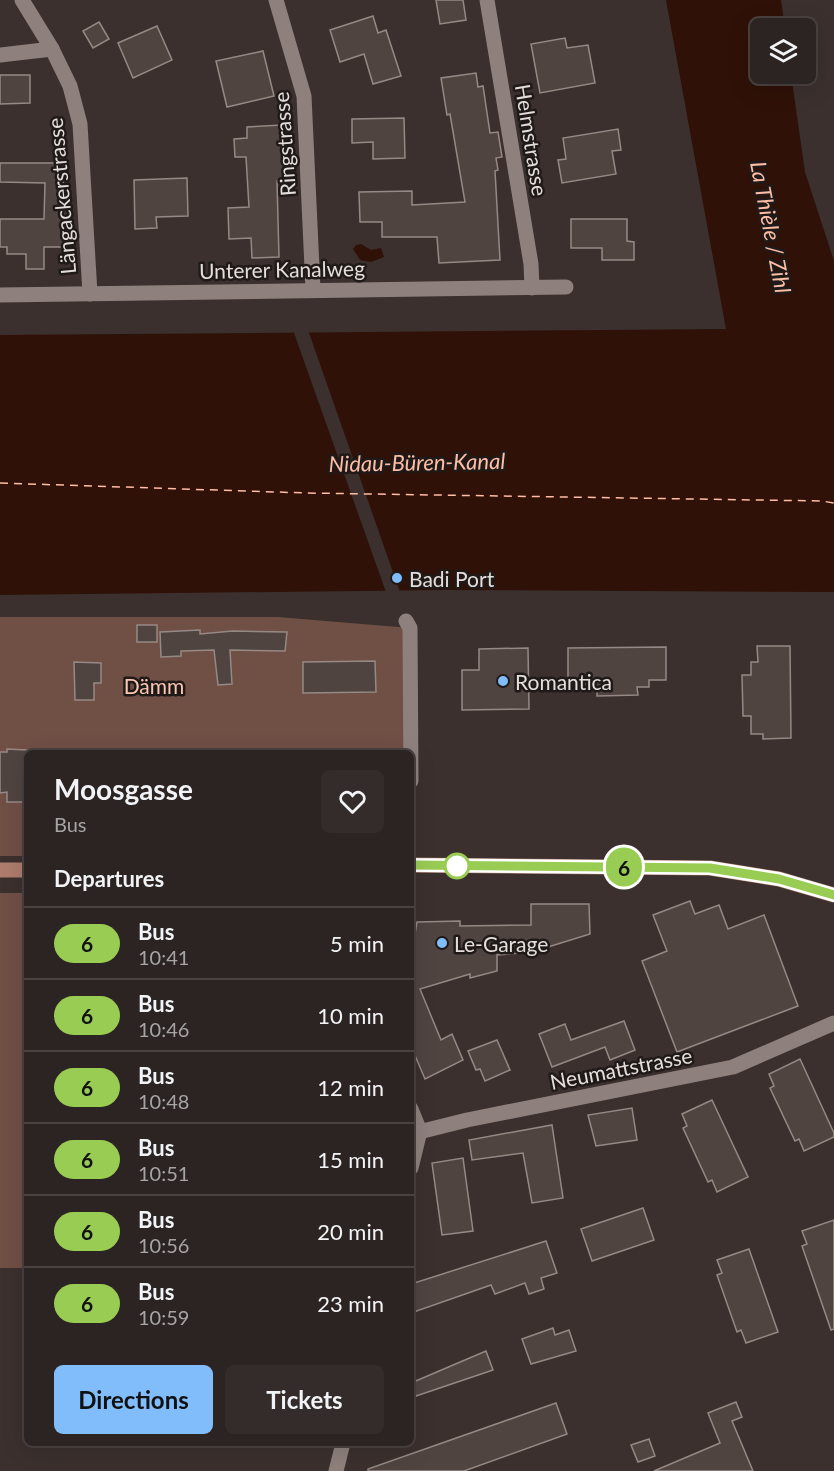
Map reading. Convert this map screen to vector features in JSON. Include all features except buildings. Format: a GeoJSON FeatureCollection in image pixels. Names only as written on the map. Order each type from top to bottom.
{"type":"FeatureCollection","features":[{"type":"Feature","properties":{"kind":"main road"},"geometry":{"type":"LineString","coordinates":[[414,865],[710,868],[779,879],[834,895]]}},
{"type":"Feature","properties":{"kind":"main road"},"geometry":{"type":"LineString","coordinates":[[0,870],[24,870]]}},
{"type":"Feature","properties":{"kind":"street","name":"Längackerstrasse"},"geometry":{"type":"LineString","coordinates":[[22,0],[52,49],[70,86],[80,124],[90,294]]}},
{"type":"Feature","properties":{"kind":"street","name":"Ringstrasse"},"geometry":{"type":"LineString","coordinates":[[276,0],[304,96],[313,289]]}},
{"type":"Feature","properties":{"kind":"street","name":"Helmstrasse"},"geometry":{"type":"LineString","coordinates":[[487,0],[531,264],[532,288]]}},
{"type":"Feature","properties":{"kind":"street"},"geometry":{"type":"LineString","coordinates":[[0,55],[52,49]]}},
{"type":"Feature","properties":{"kind":"street","name":"Unterer Kanalweg"},"geometry":{"type":"LineString","coordinates":[[0,295],[566,287]]}},
{"type":"Feature","properties":{"kind":"street"},"geometry":{"type":"LineString","coordinates":[[406,621],[410,628],[411,750]]}},
{"type":"Feature","properties":{"kind":"street","name":"Neumattstrasse"},"geometry":{"type":"LineString","coordinates":[[416,1132],[733,1067],[834,1023]]}},
{"type":"Feature","properties":{"kind":"street"},"geometry":{"type":"LineString","coordinates":[[336,1471],[342,1446]]}},
{"type":"Feature","properties":{"kind":"green space","name":"Dämm"},"geometry":{"type":"Polygon","coordinates":[[[0,617],[278,617],[410,628],[411,750],[24,750],[24,856],[0,856],[0,617]]]}},
{"type":"Feature","properties":{"kind":"green space"},"geometry":{"type":"Polygon","coordinates":[[[0,893],[24,893],[24,1268],[0,1268],[0,893]]]}},
{"type":"Feature","properties":{"kind":"water"},"geometry":{"type":"Polygon","coordinates":[[[666,0],[781,0],[784,18],[750,18],[750,84],[792,84],[805,172],[834,261],[834,592],[445,590],[0,595],[0,335],[726,329],[666,0]]]}},
{"type":"Feature","properties":{"kind":"water"},"geometry":{"type":"Polygon","coordinates":[[[361,244],[371,250],[381,248],[384,257],[371,262],[360,260],[353,249],[356,245],[361,244]]]}},
{"type":"Feature","properties":{"kind":"pier"},"geometry":{"type":"Polygon","coordinates":[[[293,330],[308,330],[401,595],[387,595],[293,330]]]}},
{"type":"Feature","properties":{"kind":"ferry route"},"geometry":{"type":"LineString","coordinates":[[0,483],[307,493],[834,503]]}},
{"type":"Feature","properties":{"kind":"bus line","name":"6"},"geometry":{"type":"LineString","coordinates":[[414,865],[710,868],[779,879],[834,895]]}},
{"type":"Feature","properties":{"kind":"place","name":"Badi Port"},"geometry":{"type":"Point","coordinates":[397,578]}},
{"type":"Feature","properties":{"kind":"place","name":"Romantica"},"geometry":{"type":"Point","coordinates":[503,681]}},
{"type":"Feature","properties":{"kind":"place","name":"Le-Garage"},"geometry":{"type":"Point","coordinates":[442,943]}},
{"type":"Feature","properties":{"kind":"water label","name":"La Thièle / Zihl"},"geometry":{"type":"Point","coordinates":[771,227]}},
{"type":"Feature","properties":{"kind":"water label","name":"Nidau-Büren-Kanal"},"geometry":{"type":"Point","coordinates":[417,462]}}]}
